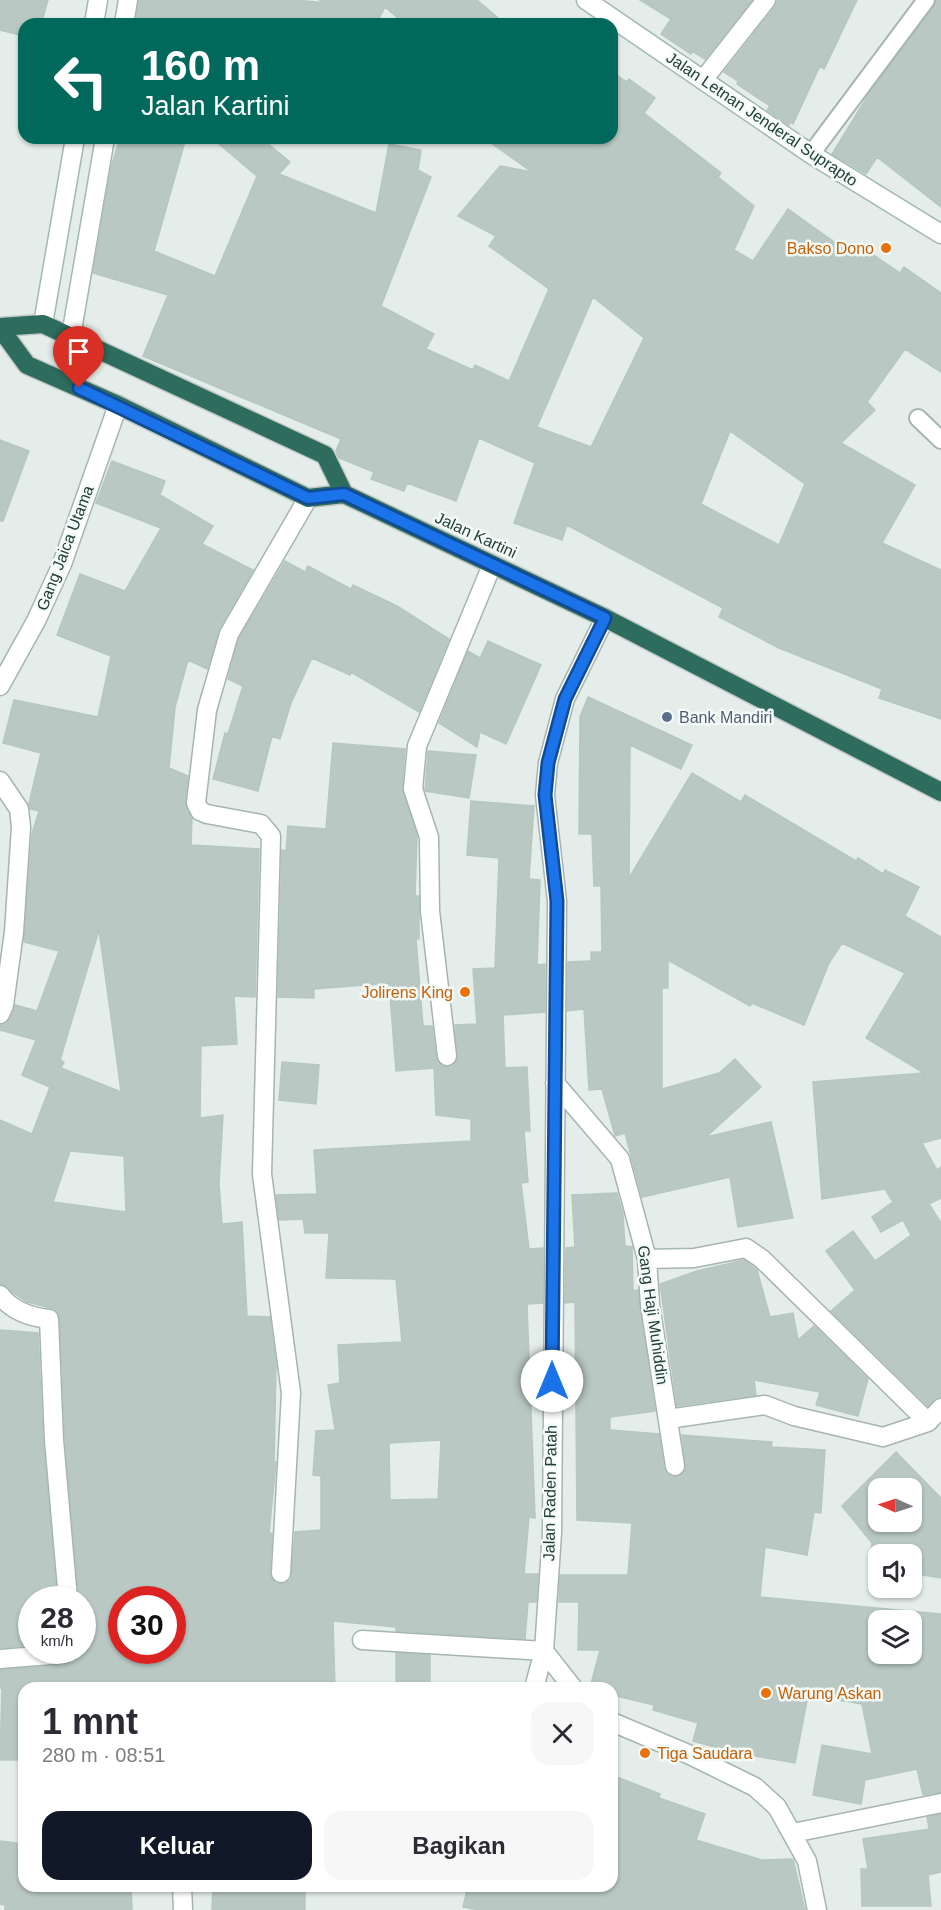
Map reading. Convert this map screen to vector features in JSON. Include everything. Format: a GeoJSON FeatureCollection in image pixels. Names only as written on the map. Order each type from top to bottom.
{"type":"FeatureCollection","features":[{"type":"Feature","properties":{"kind":"highway"},"geometry":{"type":"LineString","coordinates":[[43,324],[325,455],[344,494],[308,498],[118,405],[27,365],[0,328],[43,324]]}},
{"type":"Feature","properties":{"kind":"highway","name":"Jalan Kartini"},"geometry":{"type":"LineString","coordinates":[[344,494],[605,618],[941,792]]}},
{"type":"Feature","properties":{"kind":"street"},"geometry":{"type":"LineString","coordinates":[[95,18],[98,0]]}},
{"type":"Feature","properties":{"kind":"street"},"geometry":{"type":"LineString","coordinates":[[125,18],[128,0]]}},
{"type":"Feature","properties":{"kind":"street","name":"Jalan Letnan Jenderal Suprapto"},"geometry":{"type":"LineString","coordinates":[[586,0],[613,18]]}},
{"type":"Feature","properties":{"kind":"street"},"geometry":{"type":"LineString","coordinates":[[704,80],[766,0]]}},
{"type":"Feature","properties":{"kind":"street","name":"Jalan Letnan Jenderal Suprapto"},"geometry":{"type":"LineString","coordinates":[[618,22],[811,154],[941,234]]}},
{"type":"Feature","properties":{"kind":"street"},"geometry":{"type":"LineString","coordinates":[[43,324],[74,144]]}},
{"type":"Feature","properties":{"kind":"street"},"geometry":{"type":"LineString","coordinates":[[71,336],[104,144]]}},
{"type":"Feature","properties":{"kind":"street","name":"Gang Jaica Utama"},"geometry":{"type":"LineString","coordinates":[[0,686],[36,621],[62,564],[118,405]]}},
{"type":"Feature","properties":{"kind":"street"},"geometry":{"type":"LineString","coordinates":[[281,1573],[291,1392],[262,1174],[271,836],[261,824],[207,814],[200,811],[196,803],[207,710],[229,634],[308,498]]}},
{"type":"Feature","properties":{"kind":"street"},"geometry":{"type":"LineString","coordinates":[[447,1056],[429,911],[429,837],[413,789],[417,746],[436,695],[492,565]]}},
{"type":"Feature","properties":{"kind":"street","name":"Jalan Raden Patah"},"geometry":{"type":"LineString","coordinates":[[536,1682],[544,1651],[552,1533],[557,901],[545,795],[548,763],[565,699],[605,618]]}},
{"type":"Feature","properties":{"kind":"street"},"geometry":{"type":"LineString","coordinates":[[0,781],[19,809],[21,827],[14,932],[4,1005],[0,1014]]}},
{"type":"Feature","properties":{"kind":"street","name":"Gang Haji Muhiddin"},"geometry":{"type":"LineString","coordinates":[[555,1083],[620,1159],[647,1259],[650,1305],[675,1466]]}},
{"type":"Feature","properties":{"kind":"street"},"geometry":{"type":"LineString","coordinates":[[647,1259],[694,1258],[746,1248],[762,1259],[849,1342],[928,1422]]}},
{"type":"Feature","properties":{"kind":"street"},"geometry":{"type":"LineString","coordinates":[[0,1295],[7,1305],[32,1317],[49,1319],[54,1440],[67,1586]]}},
{"type":"Feature","properties":{"kind":"street"},"geometry":{"type":"LineString","coordinates":[[668,1419],[765,1405],[794,1416],[883,1437],[928,1422],[941,1408]]}},
{"type":"Feature","properties":{"kind":"street"},"geometry":{"type":"LineString","coordinates":[[362,1640],[544,1651],[568,1682]]}},
{"type":"Feature","properties":{"kind":"street"},"geometry":{"type":"LineString","coordinates":[[0,1659],[18,1658]]}},
{"type":"Feature","properties":{"kind":"street"},"geometry":{"type":"LineString","coordinates":[[618,1725],[688,1754],[755,1787],[777,1807],[807,1861],[817,1910]]}},
{"type":"Feature","properties":{"kind":"street"},"geometry":{"type":"LineString","coordinates":[[793,1833],[941,1803]]}},
{"type":"Feature","properties":{"kind":"street"},"geometry":{"type":"LineString","coordinates":[[182,1892],[183,1910]]}},
{"type":"Feature","properties":{"kind":"lane"},"geometry":{"type":"LineString","coordinates":[[811,154],[926,0]]}},
{"type":"Feature","properties":{"kind":"lane"},"geometry":{"type":"LineString","coordinates":[[918,418],[941,441]]}},
{"type":"Feature","properties":{"kind":"building"},"geometry":{"type":"Polygon","coordinates":[[[0,0],[48,0],[43,18],[18,18],[18,34],[0,30],[0,0]]]}},
{"type":"Feature","properties":{"kind":"building"},"geometry":{"type":"Polygon","coordinates":[[[139,0],[297,0],[325,3],[319,0],[477,0],[498,18],[398,18],[385,7],[379,18],[136,18],[139,0]]]}},
{"type":"Feature","properties":{"kind":"building"},"geometry":{"type":"Polygon","coordinates":[[[640,0],[752,0],[705,59],[692,51],[691,54],[661,34],[671,19],[640,0]]]}},
{"type":"Feature","properties":{"kind":"building"},"geometry":{"type":"Polygon","coordinates":[[[777,0],[857,0],[824,69],[820,66],[793,124],[790,122],[789,125],[767,110],[770,106],[737,84],[738,81],[724,72],[775,7],[777,0]]]}},
{"type":"Feature","properties":{"kind":"building"},"geometry":{"type":"Polygon","coordinates":[[[936,0],[941,0],[941,207],[877,157],[866,174],[832,154],[869,94],[934,6],[936,0]]]}},
{"type":"Feature","properties":{"kind":"building"},"geometry":{"type":"Polygon","coordinates":[[[618,76],[627,82],[629,79],[655,98],[644,113],[721,173],[718,177],[754,206],[734,250],[753,261],[788,209],[855,257],[862,247],[900,273],[904,267],[941,293],[941,372],[905,349],[867,402],[875,410],[841,443],[915,485],[882,543],[941,570],[941,719],[879,698],[882,689],[779,648],[719,617],[723,608],[567,525],[562,540],[514,523],[535,463],[479,438],[456,501],[407,483],[404,491],[371,479],[374,472],[339,458],[336,451],[341,439],[143,356],[168,295],[93,273],[111,168],[118,144],[184,144],[154,251],[215,276],[257,176],[219,144],[268,144],[290,162],[279,174],[376,213],[389,144],[421,150],[418,170],[431,177],[381,306],[434,334],[426,349],[473,370],[475,365],[509,381],[549,289],[489,246],[496,236],[458,216],[500,166],[532,172],[492,144],[618,144],[618,76]],[[593,297],[537,427],[591,447],[644,338],[593,297]],[[730,431],[701,504],[779,545],[805,484],[730,431]]]}},
{"type":"Feature","properties":{"kind":"building"},"geometry":{"type":"Polygon","coordinates":[[[0,440],[29,451],[3,521],[0,521],[0,440]]]}},
{"type":"Feature","properties":{"kind":"building"},"geometry":{"type":"Polygon","coordinates":[[[112,461],[165,481],[160,495],[213,526],[202,544],[253,570],[219,629],[207,669],[188,660],[175,707],[169,768],[188,776],[185,802],[192,818],[191,845],[259,849],[255,997],[234,996],[237,1044],[201,1046],[200,1118],[223,1115],[219,1184],[222,1224],[242,1222],[247,1316],[270,1317],[276,1366],[274,1462],[276,1462],[269,1534],[272,1533],[270,1573],[275,1583],[286,1583],[291,1579],[295,1532],[321,1530],[321,1476],[313,1475],[316,1431],[335,1430],[328,1385],[340,1383],[338,1345],[402,1342],[396,1279],[326,1278],[329,1233],[305,1233],[303,1219],[279,1220],[276,1195],[317,1194],[314,1150],[471,1141],[471,1119],[436,1115],[434,1068],[396,1071],[389,983],[314,989],[314,998],[278,997],[282,850],[286,851],[288,826],[326,829],[333,743],[405,749],[402,788],[417,836],[415,896],[419,896],[419,939],[416,939],[423,1026],[432,1026],[436,1058],[442,1066],[448,1067],[457,1060],[455,1025],[477,1024],[473,969],[495,968],[499,858],[467,855],[471,801],[534,806],[529,879],[540,880],[537,965],[545,964],[545,1012],[503,1015],[505,1068],[527,1067],[530,1131],[524,1131],[528,1182],[521,1183],[529,1249],[543,1248],[543,1303],[527,1304],[535,1518],[529,1517],[524,1574],[538,1574],[536,1602],[528,1602],[525,1639],[396,1631],[396,1627],[333,1621],[335,1682],[18,1682],[18,1760],[0,1760],[2,1688],[0,1688],[0,1670],[66,1664],[96,1664],[96,1586],[78,1586],[65,1439],[60,1318],[55,1309],[27,1302],[0,1284],[0,1120],[32,1134],[50,1087],[22,1075],[36,1040],[0,1030],[0,1025],[10,1019],[15,1005],[37,1011],[59,951],[24,942],[32,834],[39,811],[30,809],[29,803],[41,753],[3,743],[14,700],[98,717],[111,656],[57,635],[80,574],[125,591],[161,528],[96,503],[112,461]],[[99,930],[60,1060],[64,1062],[61,1068],[121,1092],[99,930]],[[70,1151],[53,1202],[126,1212],[124,1156],[70,1151]],[[441,1440],[389,1443],[390,1500],[438,1499],[441,1440]]]}},
{"type":"Feature","properties":{"kind":"building"},"geometry":{"type":"Polygon","coordinates":[[[285,561],[305,572],[308,566],[351,589],[353,585],[397,606],[449,639],[419,712],[351,672],[350,675],[312,658],[291,703],[280,739],[272,736],[258,791],[213,779],[225,733],[228,734],[243,686],[228,679],[239,638],[285,561]]]}},
{"type":"Feature","properties":{"kind":"building"},"geometry":{"type":"Polygon","coordinates":[[[488,641],[541,665],[506,744],[480,732],[477,747],[439,723],[468,651],[480,658],[488,641]]]}},
{"type":"Feature","properties":{"kind":"building"},"geometry":{"type":"Polygon","coordinates":[[[588,697],[692,745],[681,769],[630,745],[629,878],[692,773],[741,802],[745,795],[856,861],[858,858],[883,874],[885,870],[919,887],[905,916],[941,937],[941,1138],[922,1143],[937,1170],[941,1167],[941,1198],[929,1204],[941,1223],[941,1397],[928,1406],[831,1311],[855,1290],[826,1251],[853,1231],[875,1261],[911,1235],[903,1220],[881,1232],[872,1217],[893,1202],[885,1189],[822,1199],[813,1082],[924,1073],[866,1038],[905,973],[842,943],[829,963],[804,1025],[752,1003],[750,1006],[668,960],[668,988],[662,988],[662,1089],[719,1073],[735,1059],[761,1087],[706,1137],[771,1122],[793,1218],[738,1227],[730,1177],[642,1197],[625,1133],[615,1136],[602,1089],[589,1090],[584,1009],[567,1011],[568,962],[591,961],[591,952],[602,952],[601,886],[594,886],[592,834],[579,834],[580,717],[588,697]]]}},
{"type":"Feature","properties":{"kind":"building"},"geometry":{"type":"Polygon","coordinates":[[[428,751],[476,755],[469,798],[425,791],[428,751]]]}},
{"type":"Feature","properties":{"kind":"building"},"geometry":{"type":"Polygon","coordinates":[[[282,1062],[319,1065],[316,1104],[279,1100],[282,1062]]]}},
{"type":"Feature","properties":{"kind":"building"},"geometry":{"type":"Polygon","coordinates":[[[617,1193],[623,1215],[625,1246],[632,1247],[633,1291],[638,1290],[655,1411],[610,1417],[610,1430],[659,1434],[664,1468],[667,1473],[676,1477],[686,1469],[682,1435],[772,1442],[771,1447],[825,1450],[821,1513],[814,1512],[807,1555],[765,1547],[760,1597],[898,1610],[868,1610],[868,1664],[922,1664],[922,1612],[941,1614],[941,1792],[923,1795],[917,1769],[865,1780],[861,1804],[813,1795],[822,1745],[872,1754],[862,1704],[808,1695],[795,1763],[750,1755],[749,1757],[693,1741],[698,1723],[653,1710],[654,1705],[618,1696],[618,1682],[592,1682],[600,1650],[578,1650],[579,1602],[559,1602],[560,1575],[628,1575],[632,1523],[577,1520],[575,1302],[565,1303],[566,1248],[575,1247],[572,1195],[617,1193]]]}},
{"type":"Feature","properties":{"kind":"building"},"geometry":{"type":"Polygon","coordinates":[[[744,1260],[757,1270],[770,1317],[793,1313],[798,1340],[814,1326],[868,1379],[858,1416],[816,1405],[820,1392],[754,1380],[756,1395],[677,1406],[660,1284],[697,1271],[744,1260]]]}},
{"type":"Feature","properties":{"kind":"building"},"geometry":{"type":"Polygon","coordinates":[[[0,1330],[38,1333],[43,1441],[56,1586],[18,1586],[18,1646],[0,1648],[0,1330]]]}},
{"type":"Feature","properties":{"kind":"building"},"geometry":{"type":"Polygon","coordinates":[[[896,1452],[921,1478],[870,1478],[896,1452]]]}},
{"type":"Feature","properties":{"kind":"building"},"geometry":{"type":"Polygon","coordinates":[[[922,1479],[941,1498],[941,1578],[922,1575],[922,1544],[872,1543],[842,1506],[868,1480],[868,1532],[922,1532],[922,1479]]]}},
{"type":"Feature","properties":{"kind":"building"},"geometry":{"type":"Polygon","coordinates":[[[396,1653],[430,1655],[430,1682],[396,1682],[396,1653]]]}},
{"type":"Feature","properties":{"kind":"building"},"geometry":{"type":"Polygon","coordinates":[[[618,1777],[660,1794],[659,1798],[705,1814],[696,1840],[762,1860],[793,1859],[805,1910],[479,1910],[463,1907],[467,1892],[618,1892],[618,1777]]]}},
{"type":"Feature","properties":{"kind":"building"},"geometry":{"type":"Polygon","coordinates":[[[941,1814],[941,1872],[928,1875],[931,1906],[862,1906],[861,1869],[868,1869],[863,1839],[937,1828],[929,1828],[927,1817],[941,1814]]]}},
{"type":"Feature","properties":{"kind":"building"},"geometry":{"type":"Polygon","coordinates":[[[0,1841],[18,1843],[18,1892],[131,1892],[132,1910],[5,1910],[5,1905],[0,1904],[0,1841]]]}},
{"type":"Feature","properties":{"kind":"building"},"geometry":{"type":"Polygon","coordinates":[[[213,1892],[305,1892],[305,1910],[212,1910],[213,1892]]]}},
{"type":"Feature","properties":{"kind":"place","name":"Bakso Dono"},"geometry":{"type":"Point","coordinates":[886,248]}},
{"type":"Feature","properties":{"kind":"place","name":"Bank Mandiri"},"geometry":{"type":"Point","coordinates":[667,717]}},
{"type":"Feature","properties":{"kind":"place","name":"Jolirens King"},"geometry":{"type":"Point","coordinates":[465,992]}},
{"type":"Feature","properties":{"kind":"place","name":"Warung Askan"},"geometry":{"type":"Point","coordinates":[766,1693]}},
{"type":"Feature","properties":{"kind":"place","name":"Tiga Saudara"},"geometry":{"type":"Point","coordinates":[645,1753]}},
{"type":"Feature","properties":{"kind":"route"},"geometry":{"type":"LineString","coordinates":[[79,388],[308,498],[344,494],[605,618],[565,699],[548,763],[545,795],[557,901],[552,1381]]}}]}
